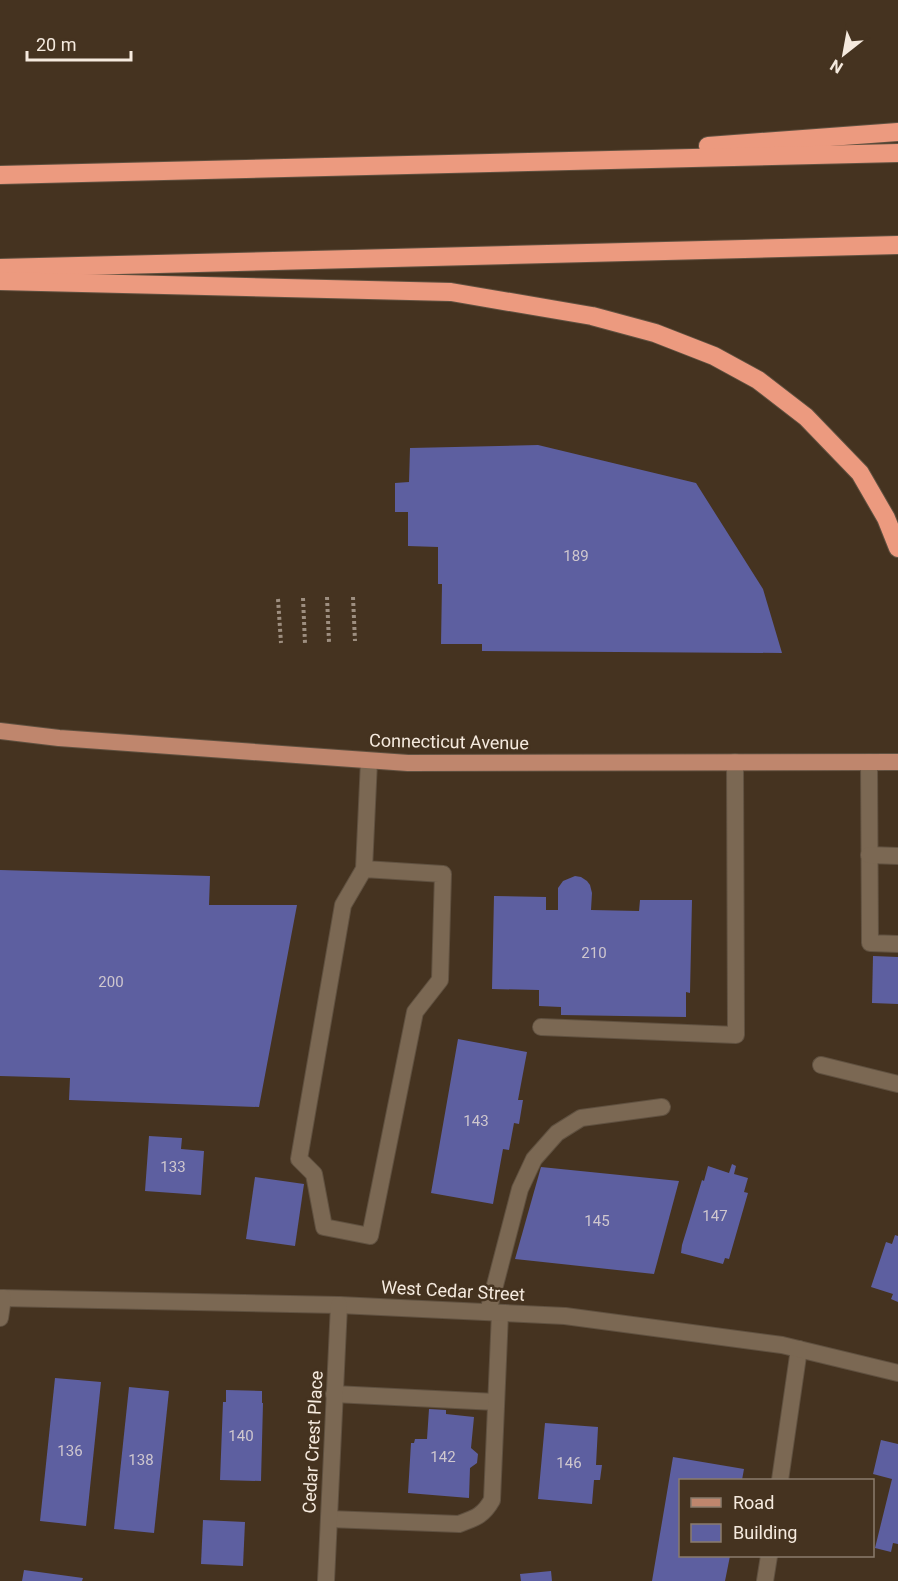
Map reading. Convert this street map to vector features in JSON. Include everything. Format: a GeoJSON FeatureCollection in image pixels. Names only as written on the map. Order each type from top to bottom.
{"type":"FeatureCollection","features":[{"type":"Feature","properties":{"kind":"highway"},"geometry":{"type":"LineString","coordinates":[[480,163],[898,132]]}},
{"type":"Feature","properties":{"kind":"highway"},"geometry":{"type":"LineString","coordinates":[[0,175],[898,153]]}},
{"type":"Feature","properties":{"kind":"highway"},"geometry":{"type":"LineString","coordinates":[[0,268],[898,245]]}},
{"type":"Feature","properties":{"kind":"highway"},"geometry":{"type":"LineString","coordinates":[[0,281],[451,292],[592,316],[655,333],[714,356],[758,380],[806,417],[860,473],[886,518],[898,548]]}},
{"type":"Feature","properties":{"kind":"main road","name":"Connecticut Avenue"},"geometry":{"type":"LineString","coordinates":[[0,731],[59,738],[408,763],[898,762]]}},
{"type":"Feature","properties":{"kind":"street"},"geometry":{"type":"LineString","coordinates":[[364,869],[443,874],[440,980],[415,1012],[370,1236],[324,1227],[314,1174],[299,1159],[344,905],[364,869],[369,761]]}},
{"type":"Feature","properties":{"kind":"street"},"geometry":{"type":"LineString","coordinates":[[542,1027],[736,1035],[735,762]]}},
{"type":"Feature","properties":{"kind":"street"},"geometry":{"type":"LineString","coordinates":[[869,762],[870,943],[898,944]]}},
{"type":"Feature","properties":{"kind":"street"},"geometry":{"type":"LineString","coordinates":[[869,855],[898,856]]}},
{"type":"Feature","properties":{"kind":"street"},"geometry":{"type":"LineString","coordinates":[[821,1065],[898,1084]]}},
{"type":"Feature","properties":{"kind":"street"},"geometry":{"type":"LineString","coordinates":[[329,1519],[459,1524],[475,1518],[486,1510],[492,1500],[496,1402],[494,1313],[519,1189],[534,1159],[557,1133],[581,1119],[662,1107]]}},
{"type":"Feature","properties":{"kind":"street"},"geometry":{"type":"LineString","coordinates":[[0,1318],[1,1298]]}},
{"type":"Feature","properties":{"kind":"street","name":"West Cedar Street"},"geometry":{"type":"LineString","coordinates":[[1,1298],[339,1305],[566,1316],[782,1345],[898,1373]]}},
{"type":"Feature","properties":{"kind":"street","name":"Cedar Crest Place"},"geometry":{"type":"LineString","coordinates":[[326,1581],[339,1305]]}},
{"type":"Feature","properties":{"kind":"street"},"geometry":{"type":"LineString","coordinates":[[780,1479],[799,1349]]}},
{"type":"Feature","properties":{"kind":"street"},"geometry":{"type":"LineString","coordinates":[[334,1394],[496,1402]]}},
{"type":"Feature","properties":{"kind":"street"},"geometry":{"type":"LineString","coordinates":[[765,1581],[769,1557]]}},
{"type":"Feature","properties":{"kind":"path"},"geometry":{"type":"LineString","coordinates":[[327,597],[329,642]]}},
{"type":"Feature","properties":{"kind":"path"},"geometry":{"type":"LineString","coordinates":[[353,597],[355,641]]}},
{"type":"Feature","properties":{"kind":"path"},"geometry":{"type":"LineString","coordinates":[[303,598],[305,643]]}},
{"type":"Feature","properties":{"kind":"path"},"geometry":{"type":"LineString","coordinates":[[278,599],[281,643]]}},
{"type":"Feature","properties":{"kind":"building"},"geometry":{"type":"Polygon","coordinates":[[[538,445],[696,483],[763,589],[782,653],[482,651],[482,644],[441,644],[442,584],[438,584],[438,547],[408,546],[408,512],[395,512],[395,483],[409,482],[410,448],[538,445]]]}},
{"type":"Feature","properties":{"kind":"building"},"geometry":{"type":"Polygon","coordinates":[[[0,870],[210,876],[209,905],[297,905],[259,1107],[69,1100],[70,1078],[0,1076],[0,870]]]}},
{"type":"Feature","properties":{"kind":"building"},"geometry":{"type":"Polygon","coordinates":[[[575,876],[581,877],[590,885],[591,910],[639,911],[640,900],[692,900],[690,993],[686,992],[686,1017],[561,1015],[561,1007],[539,1006],[539,990],[492,989],[494,896],[546,897],[546,910],[558,910],[558,888],[563,881],[575,876]]]}},
{"type":"Feature","properties":{"kind":"building"},"geometry":{"type":"Polygon","coordinates":[[[873,956],[898,957],[898,1004],[872,1003],[873,956]]]}},
{"type":"Feature","properties":{"kind":"building"},"geometry":{"type":"Polygon","coordinates":[[[458,1039],[527,1052],[518,1100],[523,1100],[519,1124],[514,1123],[509,1150],[503,1149],[493,1204],[431,1193],[458,1039]]]}},
{"type":"Feature","properties":{"kind":"building"},"geometry":{"type":"Polygon","coordinates":[[[149,1136],[182,1138],[181,1149],[204,1151],[201,1195],[145,1191],[149,1136]]]}},
{"type":"Feature","properties":{"kind":"building"},"geometry":{"type":"Polygon","coordinates":[[[732,1164],[736,1166],[734,1174],[748,1178],[744,1192],[748,1193],[729,1259],[725,1258],[723,1264],[681,1253],[708,1166],[729,1173],[732,1164]]]}},
{"type":"Feature","properties":{"kind":"building"},"geometry":{"type":"Polygon","coordinates":[[[541,1167],[679,1181],[654,1274],[515,1259],[541,1167]]]}},
{"type":"Feature","properties":{"kind":"building"},"geometry":{"type":"Polygon","coordinates":[[[255,1177],[304,1184],[295,1246],[246,1239],[255,1177]]]}},
{"type":"Feature","properties":{"kind":"building"},"geometry":{"type":"Polygon","coordinates":[[[895,1235],[898,1236],[898,1302],[891,1299],[893,1294],[871,1287],[886,1242],[892,1244],[895,1235]]]}},
{"type":"Feature","properties":{"kind":"building"},"geometry":{"type":"Polygon","coordinates":[[[55,1378],[101,1382],[86,1526],[40,1521],[55,1378]]]}},
{"type":"Feature","properties":{"kind":"building"},"geometry":{"type":"Polygon","coordinates":[[[129,1387],[169,1391],[154,1533],[114,1529],[129,1387]]]}},
{"type":"Feature","properties":{"kind":"building"},"geometry":{"type":"Polygon","coordinates":[[[226,1390],[262,1391],[261,1481],[220,1480],[223,1402],[226,1402],[226,1390]]]}},
{"type":"Feature","properties":{"kind":"building"},"geometry":{"type":"Polygon","coordinates":[[[429,1409],[446,1410],[446,1414],[474,1417],[471,1448],[478,1454],[477,1463],[470,1468],[469,1498],[408,1493],[411,1443],[414,1443],[415,1439],[427,1439],[429,1409]]]}},
{"type":"Feature","properties":{"kind":"building"},"geometry":{"type":"Polygon","coordinates":[[[545,1423],[598,1427],[596,1465],[602,1465],[600,1480],[594,1480],[592,1504],[538,1499],[545,1423]]]}},
{"type":"Feature","properties":{"kind":"building"},"geometry":{"type":"Polygon","coordinates":[[[881,1440],[898,1444],[898,1544],[893,1543],[891,1552],[875,1548],[892,1479],[873,1474],[881,1440]]]}},
{"type":"Feature","properties":{"kind":"building"},"geometry":{"type":"Polygon","coordinates":[[[673,1457],[744,1469],[742,1479],[679,1479],[679,1557],[730,1557],[725,1581],[652,1581],[673,1457]]]}},
{"type":"Feature","properties":{"kind":"building"},"geometry":{"type":"Polygon","coordinates":[[[203,1520],[245,1522],[243,1566],[201,1564],[203,1520]]]}},
{"type":"Feature","properties":{"kind":"building"},"geometry":{"type":"Polygon","coordinates":[[[24,1570],[83,1578],[82,1581],[22,1581],[24,1570]]]}},
{"type":"Feature","properties":{"kind":"building"},"geometry":{"type":"Polygon","coordinates":[[[551,1571],[552,1581],[521,1581],[520,1574],[551,1571]]]}}]}
